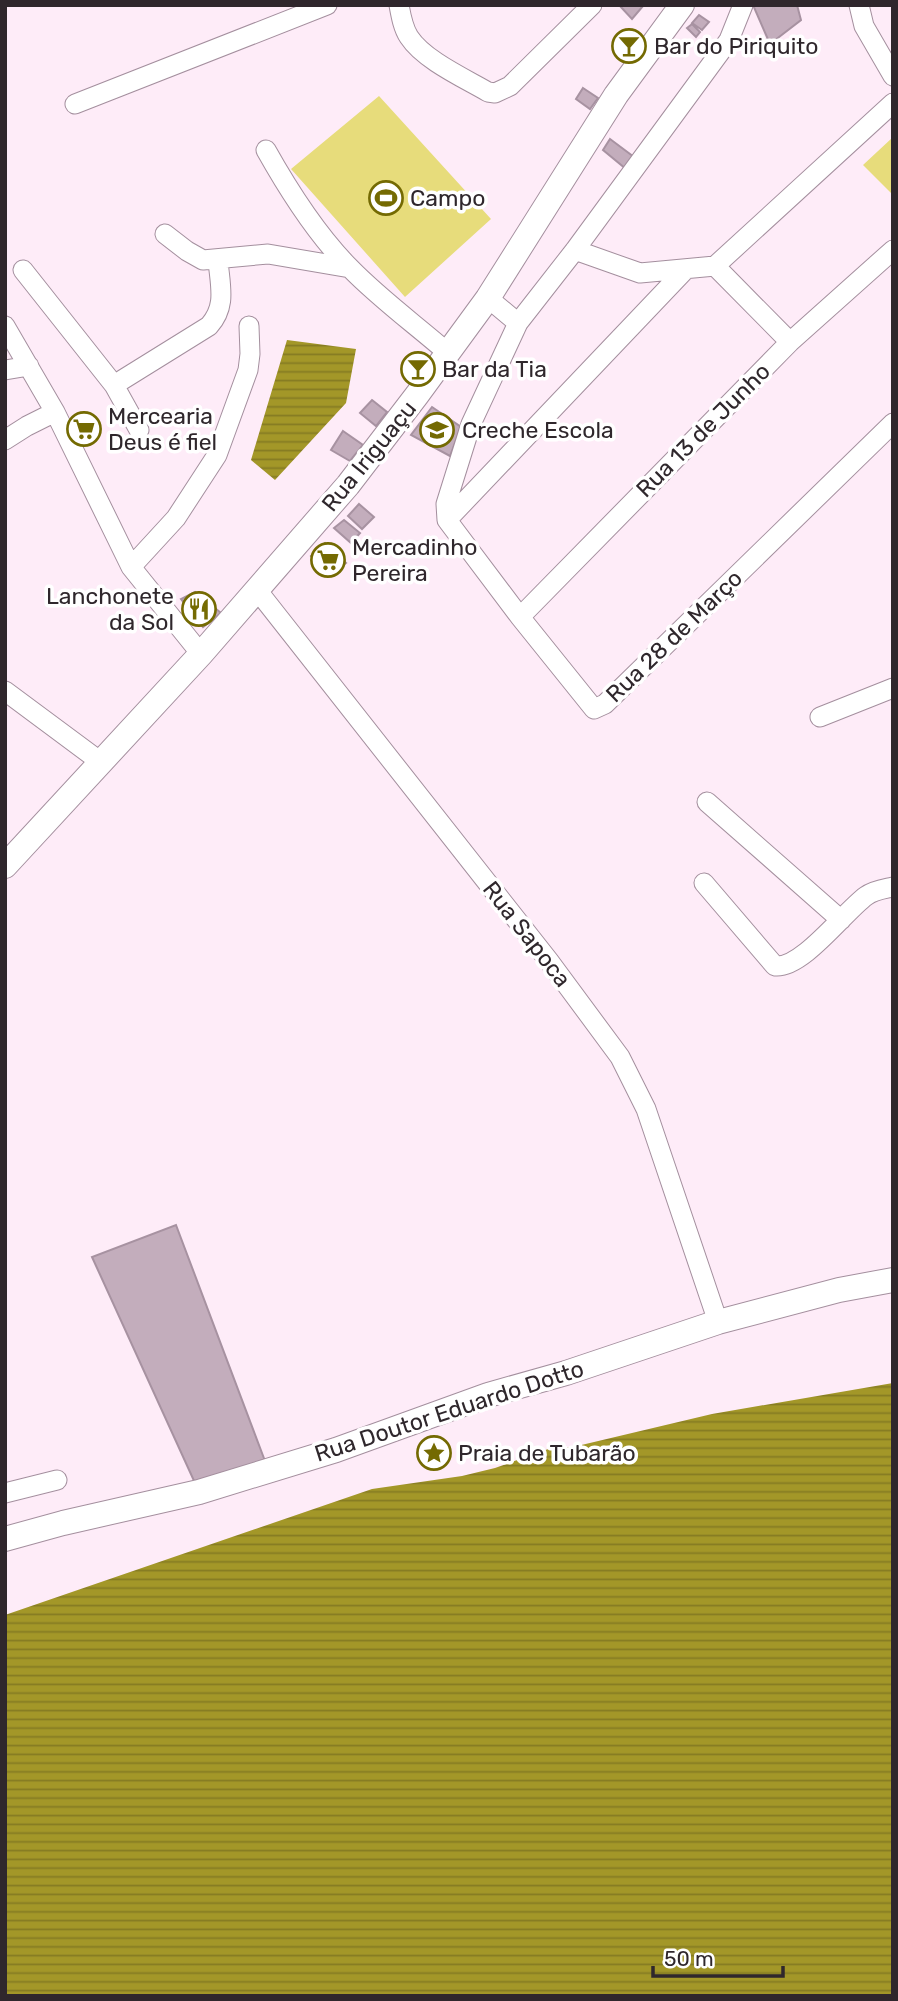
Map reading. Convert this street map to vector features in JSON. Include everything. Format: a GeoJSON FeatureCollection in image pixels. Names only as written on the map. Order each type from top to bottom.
{"type":"FeatureCollection","features":[{"type":"Feature","properties":{"kind":"main road","name":"Rua Iriguaçu"},"geometry":{"type":"LineString","coordinates":[[5,866],[201,654],[348,485],[488,298],[616,95],[682,5]]}},
{"type":"Feature","properties":{"kind":"main road","name":"Rua Doutor Eduardo Dotto"},"geometry":{"type":"LineString","coordinates":[[5,1539],[199,1492],[335,1450],[488,1395],[566,1373],[718,1322],[839,1290],[893,1280]]}},
{"type":"Feature","properties":{"kind":"street"},"geometry":{"type":"LineString","coordinates":[[75,104],[327,5]]}},
{"type":"Feature","properties":{"kind":"street"},"geometry":{"type":"LineString","coordinates":[[399,5],[404,26],[415,45],[441,64],[488,92],[495,93],[510,86],[592,5]]}},
{"type":"Feature","properties":{"kind":"street"},"geometry":{"type":"LineString","coordinates":[[447,520],[446,504],[471,424],[518,323],[729,40],[743,5]]}},
{"type":"Feature","properties":{"kind":"street"},"geometry":{"type":"LineString","coordinates":[[859,5],[864,26],[893,76]]}},
{"type":"Feature","properties":{"kind":"street"},"geometry":{"type":"LineString","coordinates":[[575,250],[630,271],[685,270],[715,266],[893,103]]}},
{"type":"Feature","properties":{"kind":"street"},"geometry":{"type":"LineString","coordinates":[[266,149],[306,214],[349,268],[448,353]]}},
{"type":"Feature","properties":{"kind":"street"},"geometry":{"type":"LineString","coordinates":[[165,234],[203,260],[268,254],[349,268]]}},
{"type":"Feature","properties":{"kind":"street","name":"Rua 13 de Junho"},"geometry":{"type":"LineString","coordinates":[[520,617],[790,342],[893,250]]}},
{"type":"Feature","properties":{"kind":"street"},"geometry":{"type":"LineString","coordinates":[[114,385],[209,326],[217,317],[221,306],[218,260]]}},
{"type":"Feature","properties":{"kind":"street"},"geometry":{"type":"LineString","coordinates":[[715,266],[790,342]]}},
{"type":"Feature","properties":{"kind":"street"},"geometry":{"type":"LineString","coordinates":[[23,270],[114,385],[139,430]]}},
{"type":"Feature","properties":{"kind":"street"},"geometry":{"type":"LineString","coordinates":[[447,520],[685,270]]}},
{"type":"Feature","properties":{"kind":"street"},"geometry":{"type":"LineString","coordinates":[[488,298],[518,323]]}},
{"type":"Feature","properties":{"kind":"street"},"geometry":{"type":"LineString","coordinates":[[5,326],[55,412],[131,567],[201,654]]}},
{"type":"Feature","properties":{"kind":"street"},"geometry":{"type":"LineString","coordinates":[[131,567],[176,517],[217,455],[248,370],[249,326]]}},
{"type":"Feature","properties":{"kind":"street"},"geometry":{"type":"LineString","coordinates":[[5,370],[29,366]]}},
{"type":"Feature","properties":{"kind":"street"},"geometry":{"type":"LineString","coordinates":[[5,440],[55,412]]}},
{"type":"Feature","properties":{"kind":"street","name":"Rua 28 de Março"},"geometry":{"type":"LineString","coordinates":[[447,520],[590,707],[598,708],[893,423]]}},
{"type":"Feature","properties":{"kind":"street","name":"Rua Sapoca"},"geometry":{"type":"LineString","coordinates":[[257,590],[549,961],[620,1057],[646,1108],[718,1322]]}},
{"type":"Feature","properties":{"kind":"street"},"geometry":{"type":"LineString","coordinates":[[820,717],[893,688]]}},
{"type":"Feature","properties":{"kind":"street"},"geometry":{"type":"LineString","coordinates":[[5,691],[102,762]]}},
{"type":"Feature","properties":{"kind":"street"},"geometry":{"type":"LineString","coordinates":[[707,802],[841,920]]}},
{"type":"Feature","properties":{"kind":"street"},"geometry":{"type":"LineString","coordinates":[[704,883],[775,966],[788,965],[797,959],[867,896],[893,887]]}},
{"type":"Feature","properties":{"kind":"street"},"geometry":{"type":"LineString","coordinates":[[5,1493],[57,1480]]}},
{"type":"Feature","properties":{"kind":"shaded area"},"geometry":{"type":"Polygon","coordinates":[[[379,96],[491,219],[405,297],[291,169],[379,96]]]}},
{"type":"Feature","properties":{"kind":"shaded area"},"geometry":{"type":"Polygon","coordinates":[[[893,139],[893,195],[863,165],[893,139]]]}},
{"type":"Feature","properties":{"kind":"shaded area"},"geometry":{"type":"Polygon","coordinates":[[[287,340],[356,349],[346,403],[275,480],[251,460],[287,340]]]}},
{"type":"Feature","properties":{"kind":"shaded area"},"geometry":{"type":"Polygon","coordinates":[[[893,1383],[893,1996],[5,1996],[5,1615],[372,1489],[462,1476],[495,1468],[551,1448],[573,1447],[712,1414],[893,1383]]]}},
{"type":"Feature","properties":{"kind":"building"},"geometry":{"type":"Polygon","coordinates":[[[619,5],[642,5],[643,6],[632,19],[619,5]]]}},
{"type":"Feature","properties":{"kind":"building"},"geometry":{"type":"Polygon","coordinates":[[[753,5],[797,5],[801,20],[770,44],[753,5]]]}},
{"type":"Feature","properties":{"kind":"building"},"geometry":{"type":"Polygon","coordinates":[[[699,15],[709,22],[702,30],[692,23],[699,15]]]}},
{"type":"Feature","properties":{"kind":"building"},"geometry":{"type":"Polygon","coordinates":[[[692,24],[700,32],[696,37],[687,28],[692,24]]]}},
{"type":"Feature","properties":{"kind":"building"},"geometry":{"type":"Polygon","coordinates":[[[631,33],[642,41],[626,59],[617,50],[631,33]]]}},
{"type":"Feature","properties":{"kind":"building"},"geometry":{"type":"Polygon","coordinates":[[[583,88],[598,98],[590,109],[576,99],[583,88]]]}},
{"type":"Feature","properties":{"kind":"building"},"geometry":{"type":"Polygon","coordinates":[[[610,139],[634,157],[626,169],[603,150],[610,139]]]}},
{"type":"Feature","properties":{"kind":"building"},"geometry":{"type":"Polygon","coordinates":[[[418,362],[425,366],[418,374],[413,370],[418,362]]]}},
{"type":"Feature","properties":{"kind":"building"},"geometry":{"type":"Polygon","coordinates":[[[372,400],[387,412],[376,426],[360,413],[372,400]]]}},
{"type":"Feature","properties":{"kind":"building"},"geometry":{"type":"Polygon","coordinates":[[[432,407],[461,427],[450,456],[411,435],[432,407]]]}},
{"type":"Feature","properties":{"kind":"building"},"geometry":{"type":"Polygon","coordinates":[[[90,420],[94,432],[81,438],[76,427],[90,420]]]}},
{"type":"Feature","properties":{"kind":"building"},"geometry":{"type":"Polygon","coordinates":[[[343,431],[363,445],[350,461],[331,450],[343,431]]]}},
{"type":"Feature","properties":{"kind":"building"},"geometry":{"type":"Polygon","coordinates":[[[359,504],[374,517],[362,529],[348,516],[359,504]]]}},
{"type":"Feature","properties":{"kind":"building"},"geometry":{"type":"Polygon","coordinates":[[[344,520],[360,533],[351,543],[334,528],[344,520]]]}},
{"type":"Feature","properties":{"kind":"building"},"geometry":{"type":"Polygon","coordinates":[[[325,543],[346,563],[329,576],[311,556],[325,543]]]}},
{"type":"Feature","properties":{"kind":"building"},"geometry":{"type":"Polygon","coordinates":[[[195,592],[221,613],[203,627],[181,599],[195,592]]]}},
{"type":"Feature","properties":{"kind":"building"},"geometry":{"type":"Polygon","coordinates":[[[176,1225],[265,1461],[195,1483],[92,1257],[176,1225]]]}},
{"type":"Feature","properties":{"kind":"place","name":"Bar do Piriquito"},"geometry":{"type":"Point","coordinates":[629,46]}},
{"type":"Feature","properties":{"kind":"place","name":"Campo"},"geometry":{"type":"Point","coordinates":[386,198]}},
{"type":"Feature","properties":{"kind":"place","name":"Bar da Tia"},"geometry":{"type":"Point","coordinates":[418,369]}},
{"type":"Feature","properties":{"kind":"place","name":"Mercearia Deus é fiel"},"geometry":{"type":"Point","coordinates":[84,429]}},
{"type":"Feature","properties":{"kind":"place","name":"Creche Escola"},"geometry":{"type":"Point","coordinates":[437,430]}},
{"type":"Feature","properties":{"kind":"place","name":"Mercadinho Pereira"},"geometry":{"type":"Point","coordinates":[328,560]}},
{"type":"Feature","properties":{"kind":"place","name":"Lanchonete da Sol"},"geometry":{"type":"Point","coordinates":[199,609]}},
{"type":"Feature","properties":{"kind":"place","name":"Praia de Tubarão"},"geometry":{"type":"Point","coordinates":[434,1453]}}]}
